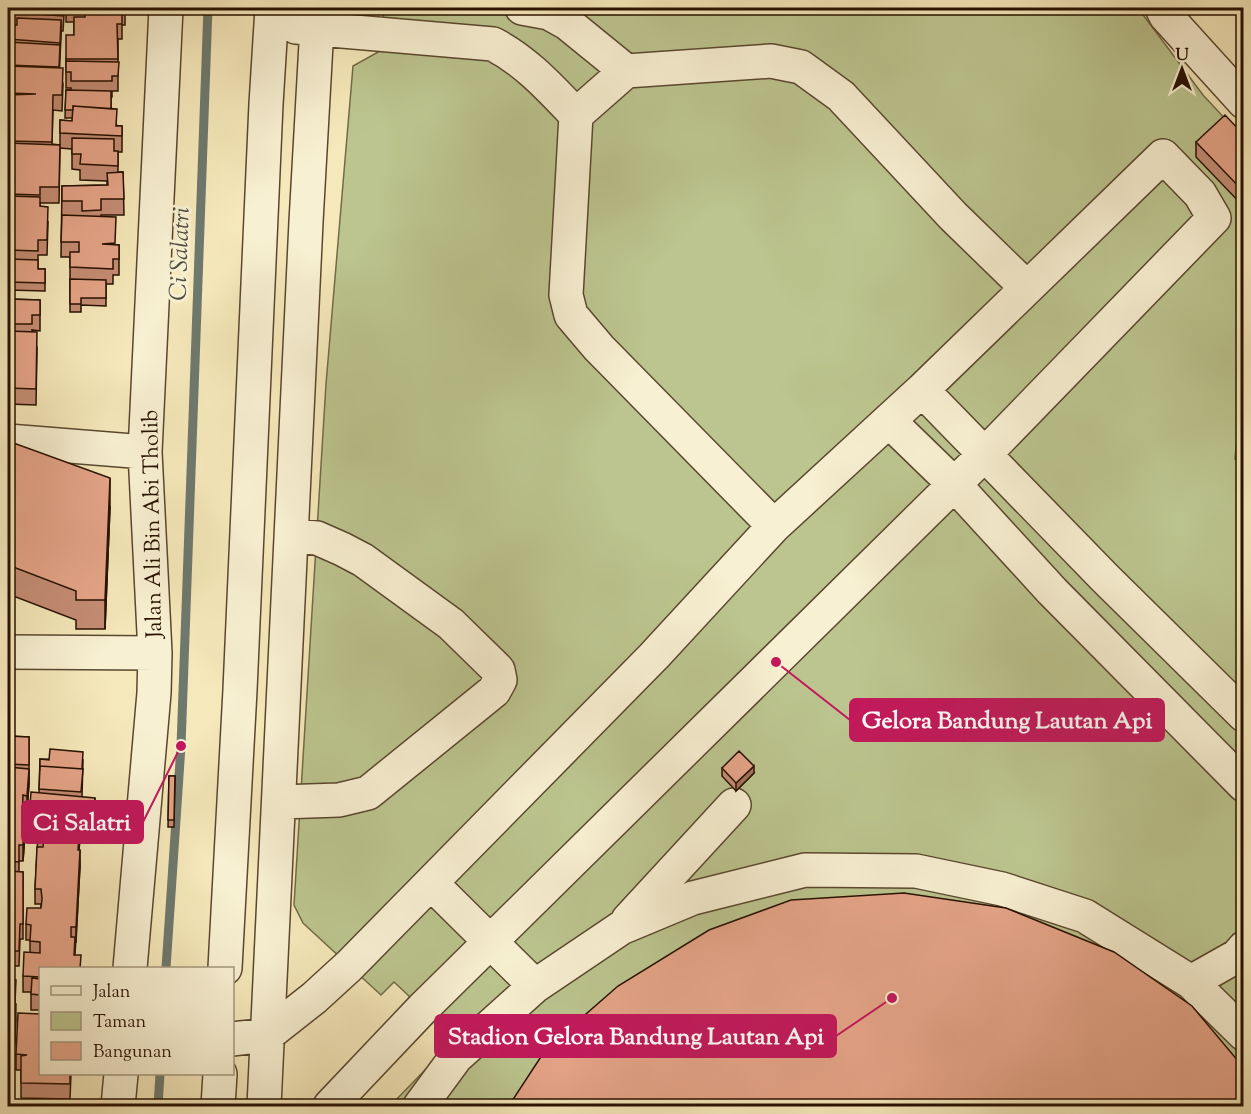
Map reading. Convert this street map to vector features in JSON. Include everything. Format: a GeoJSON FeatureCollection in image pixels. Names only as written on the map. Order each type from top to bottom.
{"type":"FeatureCollection","features":[{"type":"Feature","properties":{"kind":"street","name":"Jalan Ali Bin Abi Tholib"},"geometry":{"type":"LineString","coordinates":[[130,967],[154,693],[155,654],[145,452],[166,8]]}},
{"type":"Feature","properties":{"kind":"street"},"geometry":{"type":"LineString","coordinates":[[1162,8],[1166,16],[1244,102]]}},
{"type":"Feature","properties":{"kind":"street"},"geometry":{"type":"LineString","coordinates":[[511,53],[536,10],[567,23],[626,71]]}},
{"type":"Feature","properties":{"kind":"street"},"geometry":{"type":"LineString","coordinates":[[225,967],[271,16],[317,18],[493,44],[526,64],[576,115]]}},
{"type":"Feature","properties":{"kind":"street"},"geometry":{"type":"LineString","coordinates":[[264,1107],[317,18]]}},
{"type":"Feature","properties":{"kind":"street"},"geometry":{"type":"LineString","coordinates":[[774,526],[599,348],[571,315],[566,295],[576,115],[626,71],[771,61],[801,67],[841,96],[953,216],[1027,288]]}},
{"type":"Feature","properties":{"kind":"street"},"geometry":{"type":"LineString","coordinates":[[234,1039],[267,1035],[314,998],[349,966],[654,656],[774,526],[922,390],[1163,156],[1200,194],[1214,219],[985,454],[422,1009],[330,1107]]}},
{"type":"Feature","properties":{"kind":"street"},"geometry":{"type":"LineString","coordinates":[[922,390],[1244,715]]}},
{"type":"Feature","properties":{"kind":"street"},"geometry":{"type":"LineString","coordinates":[[889,421],[954,484],[1052,591],[1244,785]]}},
{"type":"Feature","properties":{"kind":"street"},"geometry":{"type":"LineString","coordinates":[[8,441],[145,452]]}},
{"type":"Feature","properties":{"kind":"street"},"geometry":{"type":"LineString","coordinates":[[280,802],[339,800],[368,793],[494,691],[500,680],[498,670],[450,624],[363,560],[317,538],[292,536]]}},
{"type":"Feature","properties":{"kind":"street"},"geometry":{"type":"LineString","coordinates":[[1052,591],[1084,556]]}},
{"type":"Feature","properties":{"kind":"street"},"geometry":{"type":"LineString","coordinates":[[8,652],[155,654]]}},
{"type":"Feature","properties":{"kind":"street"},"geometry":{"type":"LineString","coordinates":[[621,928],[734,805]]}},
{"type":"Feature","properties":{"kind":"street"},"geometry":{"type":"LineString","coordinates":[[420,1107],[456,1057],[535,986],[621,928],[693,898],[805,870],[916,871],[1002,889],[1085,916],[1191,982],[1244,1034]]}},
{"type":"Feature","properties":{"kind":"street"},"geometry":{"type":"LineString","coordinates":[[431,883],[535,986]]}},
{"type":"Feature","properties":{"kind":"street"},"geometry":{"type":"LineString","coordinates":[[1191,982],[1237,956],[1244,948]]}},
{"type":"Feature","properties":{"kind":"street"},"geometry":{"type":"LineString","coordinates":[[118,1107],[121,1075]]}},
{"type":"Feature","properties":{"kind":"street"},"geometry":{"type":"LineString","coordinates":[[218,1107],[220,1075]]}},
{"type":"Feature","properties":{"kind":"green space"},"geometry":{"type":"Polygon","coordinates":[[[384,8],[1138,8],[1203,95],[1243,138],[1244,361],[1235,459],[1244,460],[1243,1106],[390,1106],[455,1039],[394,982],[381,995],[303,923],[294,905],[326,384],[353,66],[380,51],[384,8]]]}},
{"type":"Feature","properties":{"kind":"building"},"geometry":{"type":"Polygon","coordinates":[[[8,8],[63,8],[63,16],[8,12],[8,8]]]}},
{"type":"Feature","properties":{"kind":"building"},"geometry":{"type":"Polygon","coordinates":[[[85,11],[122,11],[122,24],[117,24],[118,59],[66,59],[66,35],[74,35],[74,17],[85,17],[85,11]]]}},
{"type":"Feature","properties":{"kind":"building"},"geometry":{"type":"Polygon","coordinates":[[[17,18],[61,20],[60,43],[8,39],[8,25],[17,25],[17,18]]]}},
{"type":"Feature","properties":{"kind":"building"},"geometry":{"type":"Polygon","coordinates":[[[8,42],[60,45],[59,67],[8,65],[8,42]]]}},
{"type":"Feature","properties":{"kind":"building"},"geometry":{"type":"Polygon","coordinates":[[[66,61],[119,62],[118,76],[112,76],[112,81],[71,81],[71,72],[66,72],[66,61]]]}},
{"type":"Feature","properties":{"kind":"building"},"geometry":{"type":"Polygon","coordinates":[[[8,66],[63,68],[62,95],[53,95],[52,142],[8,141],[8,95],[36,94],[8,93],[8,66]]]}},
{"type":"Feature","properties":{"kind":"building"},"geometry":{"type":"Polygon","coordinates":[[[66,90],[111,91],[111,109],[73,106],[73,110],[65,110],[66,90]]]}},
{"type":"Feature","properties":{"kind":"building"},"geometry":{"type":"Polygon","coordinates":[[[73,106],[117,109],[116,126],[122,126],[122,136],[60,133],[60,120],[72,121],[73,106]]]}},
{"type":"Feature","properties":{"kind":"building"},"geometry":{"type":"Polygon","coordinates":[[[1225,115],[1244,135],[1244,192],[1196,142],[1225,115]]]}},
{"type":"Feature","properties":{"kind":"building"},"geometry":{"type":"Polygon","coordinates":[[[72,138],[114,139],[114,151],[118,151],[118,166],[80,164],[81,154],[72,154],[72,138]]]}},
{"type":"Feature","properties":{"kind":"building"},"geometry":{"type":"Polygon","coordinates":[[[8,143],[60,145],[59,187],[40,187],[40,195],[8,194],[10,161],[8,161],[8,143]]]}},
{"type":"Feature","properties":{"kind":"building"},"geometry":{"type":"Polygon","coordinates":[[[123,172],[124,199],[101,199],[101,210],[82,211],[82,201],[62,201],[62,186],[108,185],[107,173],[123,172]]]}},
{"type":"Feature","properties":{"kind":"building"},"geometry":{"type":"Polygon","coordinates":[[[8,196],[40,197],[40,206],[48,207],[47,240],[38,240],[38,251],[8,250],[8,196]]]}},
{"type":"Feature","properties":{"kind":"building"},"geometry":{"type":"Polygon","coordinates":[[[62,215],[116,217],[115,243],[102,244],[119,245],[119,259],[113,259],[113,269],[70,267],[70,252],[79,252],[79,242],[61,242],[62,215]]]}},
{"type":"Feature","properties":{"kind":"building"},"geometry":{"type":"Polygon","coordinates":[[[8,259],[38,260],[38,269],[45,269],[45,283],[8,282],[8,259]]]}},
{"type":"Feature","properties":{"kind":"building"},"geometry":{"type":"Polygon","coordinates":[[[70,279],[106,280],[106,298],[81,298],[81,304],[70,304],[70,279]]]}},
{"type":"Feature","properties":{"kind":"building"},"geometry":{"type":"Polygon","coordinates":[[[8,299],[40,300],[40,315],[32,315],[32,324],[8,324],[8,299]]]}},
{"type":"Feature","properties":{"kind":"building"},"geometry":{"type":"Polygon","coordinates":[[[8,331],[37,332],[36,389],[8,388],[8,331]]]}},
{"type":"Feature","properties":{"kind":"building"},"geometry":{"type":"Polygon","coordinates":[[[8,441],[110,478],[105,600],[76,600],[76,591],[8,565],[8,441]]]}},
{"type":"Feature","properties":{"kind":"building"},"geometry":{"type":"Polygon","coordinates":[[[8,736],[29,737],[29,765],[8,764],[8,736]]]}},
{"type":"Feature","properties":{"kind":"building"},"geometry":{"type":"Polygon","coordinates":[[[50,749],[83,752],[82,769],[40,766],[40,759],[49,760],[50,749]]]}},
{"type":"Feature","properties":{"kind":"building"},"geometry":{"type":"Polygon","coordinates":[[[739,751],[754,766],[736,783],[722,768],[739,751]]]}},
{"type":"Feature","properties":{"kind":"building"},"geometry":{"type":"Polygon","coordinates":[[[40,766],[83,769],[81,792],[39,789],[40,766]]]}},
{"type":"Feature","properties":{"kind":"building"},"geometry":{"type":"Polygon","coordinates":[[[8,767],[29,769],[27,796],[23,795],[22,820],[25,820],[23,845],[19,845],[19,862],[9,861],[8,870],[8,767]]]}},
{"type":"Feature","properties":{"kind":"building"},"geometry":{"type":"Polygon","coordinates":[[[169,776],[175,776],[174,820],[168,820],[169,776]]]}},
{"type":"Feature","properties":{"kind":"building"},"geometry":{"type":"Polygon","coordinates":[[[31,792],[95,798],[93,823],[80,822],[76,927],[71,927],[71,937],[75,937],[74,955],[81,955],[80,967],[39,967],[39,977],[23,976],[24,952],[40,953],[40,942],[30,941],[31,925],[26,924],[27,908],[41,908],[41,889],[35,889],[37,847],[43,847],[44,837],[38,836],[39,818],[29,817],[31,792]]]}},
{"type":"Feature","properties":{"kind":"building"},"geometry":{"type":"Polygon","coordinates":[[[8,871],[23,872],[23,924],[20,924],[19,951],[14,951],[14,966],[8,966],[8,871]]]}},
{"type":"Feature","properties":{"kind":"building"},"geometry":{"type":"Polygon","coordinates":[[[904,893],[1006,908],[1114,952],[1192,1006],[1244,1068],[1244,1107],[508,1107],[546,1049],[618,986],[709,930],[791,900],[904,893]]]}},
{"type":"Feature","properties":{"kind":"building"},"geometry":{"type":"Polygon","coordinates":[[[32,978],[39,979],[39,995],[31,994],[32,978]]]}},
{"type":"Feature","properties":{"kind":"building"},"geometry":{"type":"Polygon","coordinates":[[[8,979],[16,980],[15,1003],[8,1002],[8,979]]]}},
{"type":"Feature","properties":{"kind":"building"},"geometry":{"type":"Polygon","coordinates":[[[8,1004],[16,1004],[15,1029],[8,1028],[8,1004]]]}},
{"type":"Feature","properties":{"kind":"building"},"geometry":{"type":"Polygon","coordinates":[[[18,1013],[39,1014],[39,1075],[70,1075],[70,1084],[21,1083],[21,1056],[27,1055],[16,1054],[18,1013]]]}},
{"type":"Feature","properties":{"kind":"waterway","name":"Ci Salatri"},"geometry":{"type":"LineString","coordinates":[[166,967],[181,746],[208,8]]}},
{"type":"Feature","properties":{"kind":"waterway","name":"Ci Salatri"},"geometry":{"type":"LineString","coordinates":[[158,1106],[160,1075]]}},
{"type":"Feature","properties":{"kind":"place","name":"Gelora Bandung Lautan Api"},"geometry":{"type":"Point","coordinates":[776,662]}},
{"type":"Feature","properties":{"kind":"place","name":"Ci Salatri"},"geometry":{"type":"Point","coordinates":[181,746]}},
{"type":"Feature","properties":{"kind":"place","name":"Stadion Gelora Bandung Lautan Api"},"geometry":{"type":"Point","coordinates":[892,998]}}]}
